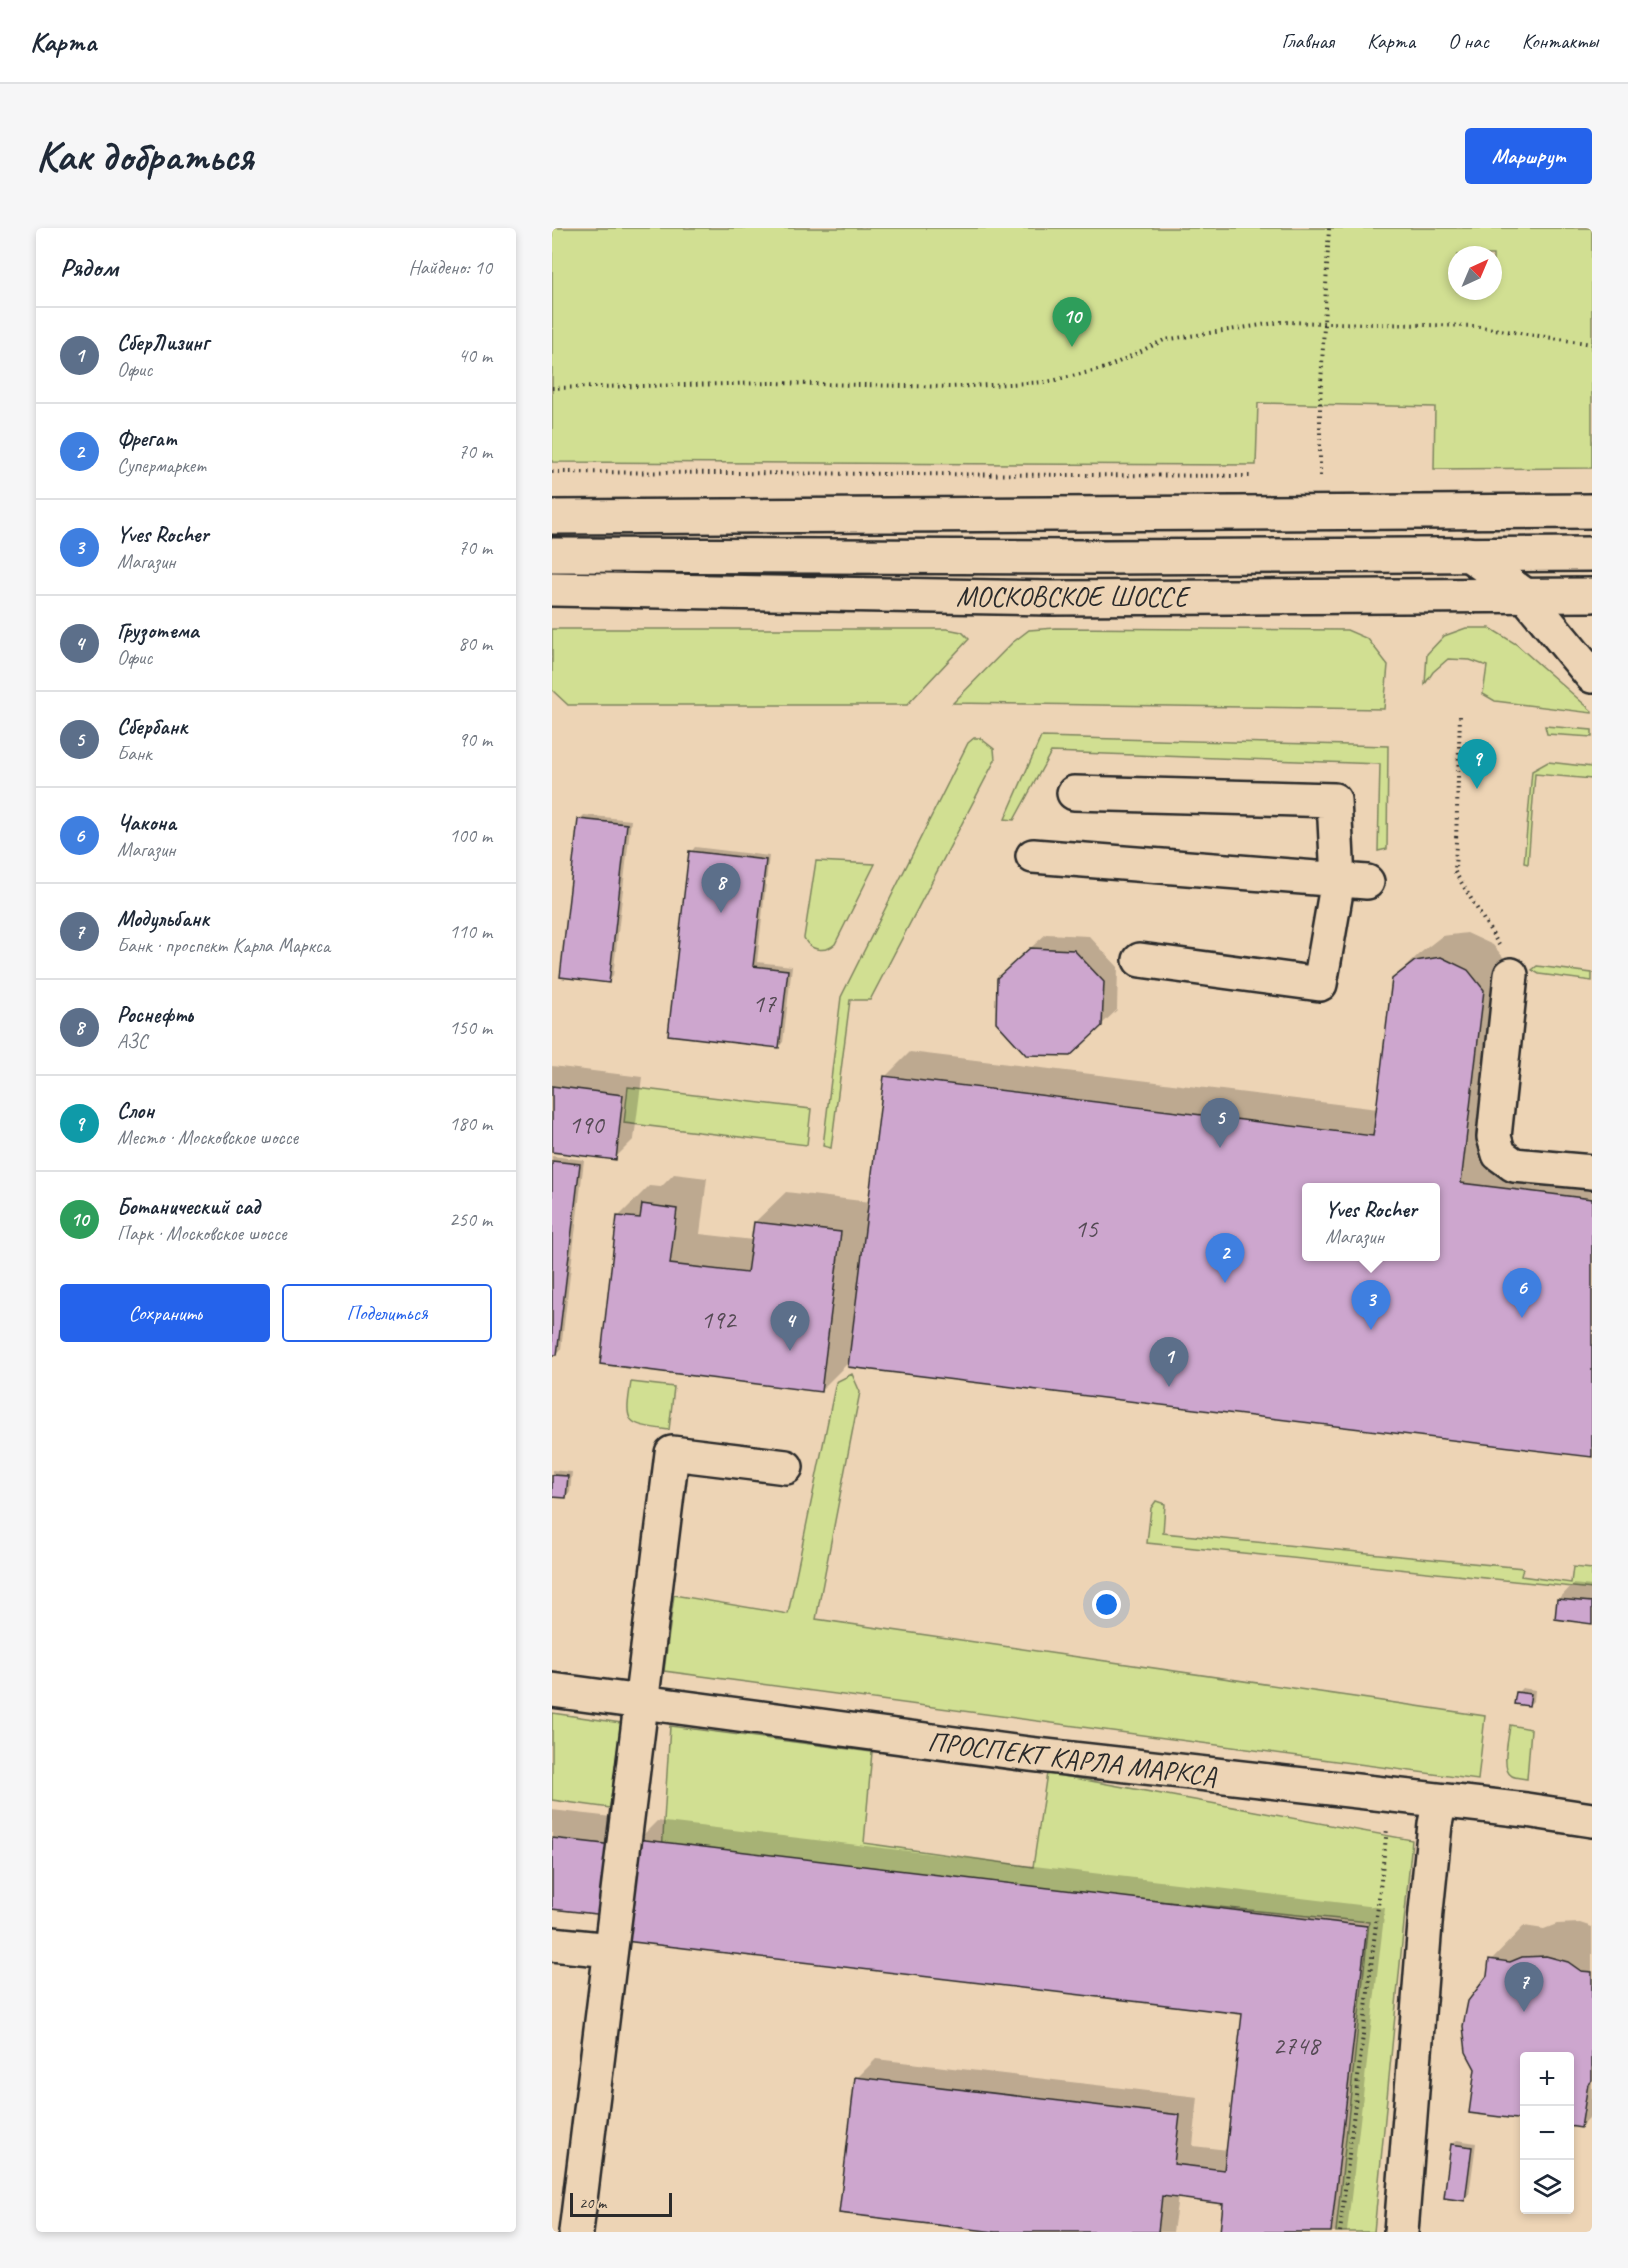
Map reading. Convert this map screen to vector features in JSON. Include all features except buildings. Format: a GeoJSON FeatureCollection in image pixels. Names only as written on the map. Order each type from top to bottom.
{"type":"FeatureCollection","features":[{"type":"Feature","properties":{"kind":"main road"},"geometry":{"type":"LineString","coordinates":[[552,517],[1592,511]]}},
{"type":"Feature","properties":{"kind":"main road","name":"МОСКОВСКОЕ ШОССЕ"},"geometry":{"type":"LineString","coordinates":[[552,555],[1117,557],[1592,554]]}},
{"type":"Feature","properties":{"kind":"main road"},"geometry":{"type":"LineString","coordinates":[[1468,555],[1526,596],[1592,676]]}},
{"type":"Feature","properties":{"kind":"main road","name":"МОСКОВСКОЕ ШОССЕ"},"geometry":{"type":"LineString","coordinates":[[552,589],[1050,598],[1592,596]]}},
{"type":"Feature","properties":{"kind":"main road"},"geometry":{"type":"LineString","coordinates":[[1074,793],[1334,800],[1353,881],[1320,984],[1140,960]]}},
{"type":"Feature","properties":{"kind":"main road"},"geometry":{"type":"LineString","coordinates":[[1033,856],[1353,881]]}},
{"type":"Feature","properties":{"kind":"main road"},"geometry":{"type":"LineString","coordinates":[[1511,975],[1494,1137],[1499,1154],[1514,1165],[1592,1173]]}},
{"type":"Feature","properties":{"kind":"main road"},"geometry":{"type":"LineString","coordinates":[[576,2232],[672,1453],[786,1467]]}},
{"type":"Feature","properties":{"kind":"main road","name":"ПРОСПЕКТ КАРЛА МАРКСА"},"geometry":{"type":"LineString","coordinates":[[552,1690],[1029,1754],[1526,1810],[1592,1821]]}},
{"type":"Feature","properties":{"kind":"main road"},"geometry":{"type":"LineString","coordinates":[[1401,2232],[1426,1911],[1435,1824],[1440,1802]]}},
{"type":"Feature","properties":{"kind":"main road"},"geometry":{"type":"LineString","coordinates":[[552,1944],[610,1950]]}},
{"type":"Feature","properties":{"kind":"path"},"geometry":{"type":"LineString","coordinates":[[1320,476],[1320,404],[1329,228]]}},
{"type":"Feature","properties":{"kind":"path"},"geometry":{"type":"LineString","coordinates":[[552,388],[772,382],[951,387],[1047,382],[1106,368],[1164,340],[1281,322],[1474,326],[1592,344]]}},
{"type":"Feature","properties":{"kind":"path"},"geometry":{"type":"LineString","coordinates":[[552,472],[1261,476]]}},
{"type":"Feature","properties":{"kind":"path"},"geometry":{"type":"LineString","coordinates":[[1308,476],[1332,476]]}},
{"type":"Feature","properties":{"kind":"path"},"geometry":{"type":"LineString","coordinates":[[1460,716],[1455,872],[1499,945]]}},
{"type":"Feature","properties":{"kind":"path"},"geometry":{"type":"LineString","coordinates":[[1340,2232],[1387,1828]]}},
{"type":"Feature","properties":{"kind":"green space"},"geometry":{"type":"Polygon","coordinates":[[[552,228],[1592,228],[1592,468],[1434,469],[1435,407],[1258,403],[1256,465],[552,462],[552,228]]]}},
{"type":"Feature","properties":{"kind":"green space"},"geometry":{"type":"Polygon","coordinates":[[[1055,628],[1347,630],[1368,639],[1388,665],[1384,709],[953,703],[1012,643],[1029,630],[1055,628]]]}},
{"type":"Feature","properties":{"kind":"green space"},"geometry":{"type":"Polygon","coordinates":[[[1466,628],[1490,628],[1516,644],[1592,713],[1495,701],[1483,694],[1487,666],[1470,660],[1448,659],[1433,672],[1425,684],[1427,654],[1444,636],[1466,628]]]}},
{"type":"Feature","properties":{"kind":"green space"},"geometry":{"type":"Polygon","coordinates":[[[552,629],[947,629],[962,632],[969,639],[907,705],[568,705],[552,690],[552,629]]]}},
{"type":"Feature","properties":{"kind":"green space"},"geometry":{"type":"Polygon","coordinates":[[[1545,726],[1592,730],[1592,737],[1547,734],[1545,726]]]}},
{"type":"Feature","properties":{"kind":"green space"},"geometry":{"type":"Polygon","coordinates":[[[1041,737],[1388,746],[1387,849],[1378,851],[1380,764],[1051,752],[1014,820],[1005,819],[1041,737]]]}},
{"type":"Feature","properties":{"kind":"green space"},"geometry":{"type":"Polygon","coordinates":[[[974,738],[980,738],[994,749],[995,760],[870,1000],[850,1000],[831,1148],[823,1146],[841,997],[968,743],[974,738]]]}},
{"type":"Feature","properties":{"kind":"green space"},"geometry":{"type":"Polygon","coordinates":[[[1548,762],[1592,767],[1592,779],[1535,774],[1528,864],[1524,863],[1532,771],[1548,762]]]}},
{"type":"Feature","properties":{"kind":"green space"},"geometry":{"type":"Polygon","coordinates":[[[816,861],[875,864],[835,944],[827,949],[814,948],[804,938],[816,861]]]}},
{"type":"Feature","properties":{"kind":"green space"},"geometry":{"type":"Polygon","coordinates":[[[1537,966],[1592,973],[1592,981],[1539,974],[1532,970],[1537,966]]]}},
{"type":"Feature","properties":{"kind":"green space"},"geometry":{"type":"Polygon","coordinates":[[[628,1087],[811,1109],[807,1145],[624,1123],[628,1087]]]}},
{"type":"Feature","properties":{"kind":"green space"},"geometry":{"type":"Polygon","coordinates":[[[852,1374],[860,1392],[816,1619],[1485,1716],[1478,1780],[664,1671],[674,1595],[788,1614],[836,1382],[852,1374]]]}},
{"type":"Feature","properties":{"kind":"green space"},"geometry":{"type":"Polygon","coordinates":[[[631,1382],[674,1387],[669,1430],[636,1424],[631,1420],[628,1407],[631,1382]]]}},
{"type":"Feature","properties":{"kind":"green space"},"geometry":{"type":"Polygon","coordinates":[[[1156,1501],[1165,1504],[1163,1533],[1523,1568],[1521,1576],[1571,1583],[1573,1567],[1592,1569],[1592,1589],[1147,1543],[1151,1508],[1156,1501]]]}},
{"type":"Feature","properties":{"kind":"green space"},"geometry":{"type":"Polygon","coordinates":[[[552,1713],[621,1723],[610,1808],[552,1800],[552,1713]]]}},
{"type":"Feature","properties":{"kind":"green space"},"geometry":{"type":"Polygon","coordinates":[[[1510,1725],[1531,1729],[1527,1779],[1512,1776],[1506,1767],[1510,1725]]]}},
{"type":"Feature","properties":{"kind":"green space"},"geometry":{"type":"Polygon","coordinates":[[[670,1726],[872,1752],[864,1843],[1033,1867],[1047,1773],[1412,1840],[1374,2232],[1336,2232],[1369,1922],[662,1852],[670,1726]]]}},
{"type":"Feature","properties":{"kind":"place","name":"Ботанический сад"},"geometry":{"type":"Point","coordinates":[1072,347]}},
{"type":"Feature","properties":{"kind":"place","name":"Слон"},"geometry":{"type":"Point","coordinates":[1477,789]}},
{"type":"Feature","properties":{"kind":"place","name":"Роснефть"},"geometry":{"type":"Point","coordinates":[721,913]}},
{"type":"Feature","properties":{"kind":"place","name":"Сбербанк"},"geometry":{"type":"Point","coordinates":[1220,1148]}},
{"type":"Feature","properties":{"kind":"place","name":"Фрегат"},"geometry":{"type":"Point","coordinates":[1225,1283]}},
{"type":"Feature","properties":{"kind":"place","name":"Чакона"},"geometry":{"type":"Point","coordinates":[1522,1318]}},
{"type":"Feature","properties":{"kind":"place","name":"Yves Rocher"},"geometry":{"type":"Point","coordinates":[1371,1330]}},
{"type":"Feature","properties":{"kind":"place","name":"Грузотема"},"geometry":{"type":"Point","coordinates":[790,1351]}},
{"type":"Feature","properties":{"kind":"place","name":"СберЛизинг"},"geometry":{"type":"Point","coordinates":[1169,1387]}},
{"type":"Feature","properties":{"kind":"place","name":"Модульбанк"},"geometry":{"type":"Point","coordinates":[1524,2012]}}]}
